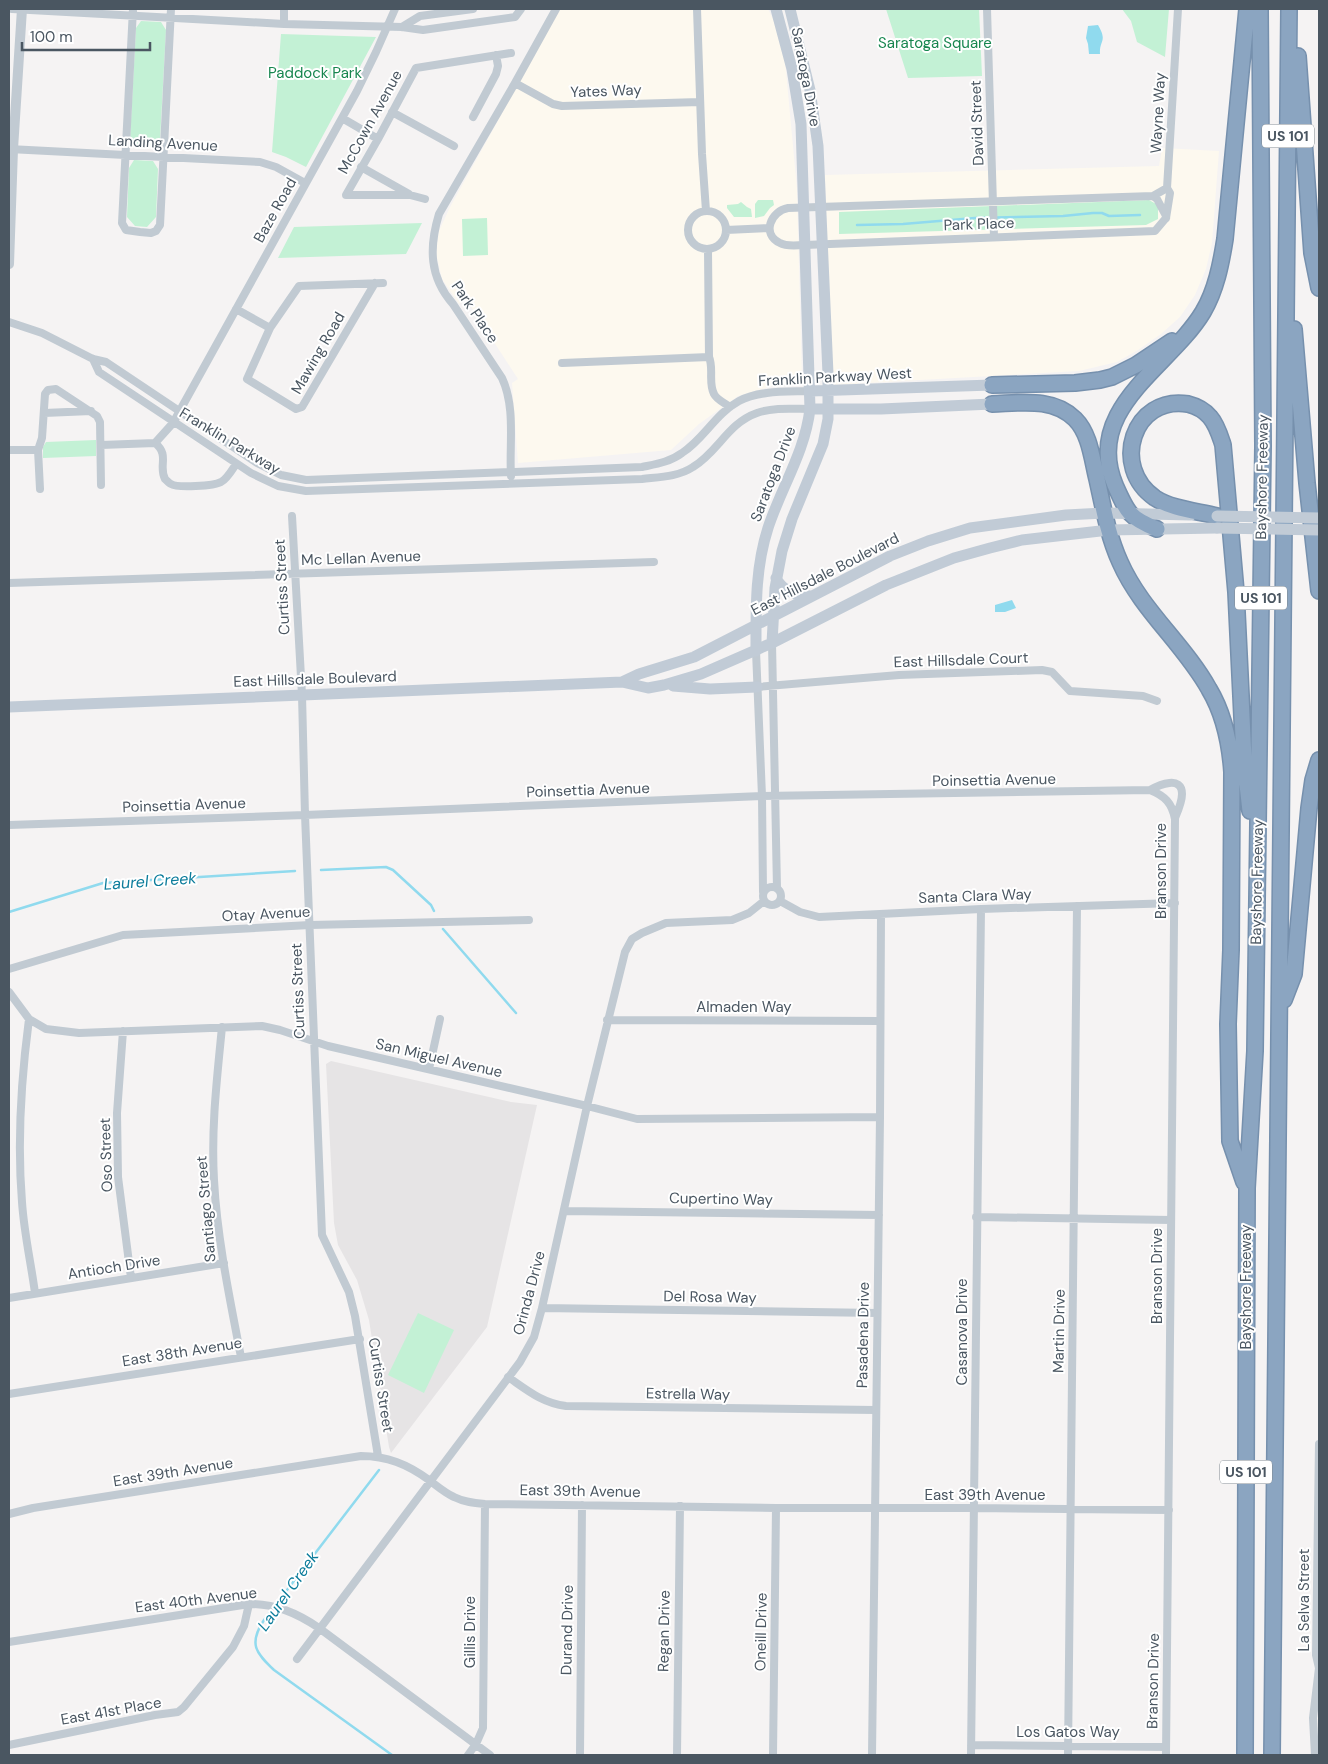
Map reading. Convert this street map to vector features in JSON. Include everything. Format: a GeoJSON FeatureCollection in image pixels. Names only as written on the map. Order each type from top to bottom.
{"type":"FeatureCollection","features":[{"type":"Feature","properties":{"kind":"highway"},"geometry":{"type":"LineString","coordinates":[[1157,529],[1141,523],[1128,513],[1113,480],[1110,468],[1110,444],[1115,420],[1123,404],[1133,390],[1173,350],[1197,321],[1209,301],[1217,276],[1223,251],[1228,210],[1247,9]]}},
{"type":"Feature","properties":{"kind":"highway","name":"Bayshore Freeway"},"geometry":{"type":"LineString","coordinates":[[1245,1755],[1247,1188],[1255,1051],[1263,446],[1260,9]]}},
{"type":"Feature","properties":{"kind":"highway","name":"Bayshore Freeway"},"geometry":{"type":"LineString","coordinates":[[1272,1755],[1290,9]]}},
{"type":"Feature","properties":{"kind":"highway"},"geometry":{"type":"LineString","coordinates":[[1294,9],[1312,253],[1319,288]]}},
{"type":"Feature","properties":{"kind":"highway"},"geometry":{"type":"LineString","coordinates":[[1286,262],[1319,591]]}},
{"type":"Feature","properties":{"kind":"highway"},"geometry":{"type":"LineString","coordinates":[[992,386],[1088,382],[1112,377],[1123,372],[1159,351],[1177,336],[1200,308],[1217,276]]}},
{"type":"Feature","properties":{"kind":"highway"},"geometry":{"type":"LineString","coordinates":[[992,404],[1042,403],[1061,408],[1077,421],[1089,446],[1104,513],[1118,560],[1130,583],[1209,688],[1221,716],[1228,741],[1232,785],[1231,950],[1228,1024],[1230,1141],[1247,1188]]}},
{"type":"Feature","properties":{"kind":"highway"},"geometry":{"type":"LineString","coordinates":[[1217,522],[1166,503],[1154,497],[1140,484],[1134,474],[1131,463],[1131,443],[1139,426],[1151,412],[1171,404],[1182,403],[1192,405],[1210,416],[1223,446],[1236,592],[1244,758],[1257,872]]}},
{"type":"Feature","properties":{"kind":"highway"},"geometry":{"type":"LineString","coordinates":[[1280,1007],[1294,974],[1309,808],[1313,780],[1319,760]]}},
{"type":"Feature","properties":{"kind":"main road","name":"Saratoga Drive"},"geometry":{"type":"LineString","coordinates":[[756,650],[758,575],[763,544],[774,511],[800,452],[809,422],[811,391],[802,148],[797,97],[788,51],[776,9]]}},
{"type":"Feature","properties":{"kind":"main road","name":"Saratoga Drive"},"geometry":{"type":"LineString","coordinates":[[772,643],[772,618],[776,578],[790,526],[823,444],[827,428],[828,409],[818,146],[810,90],[790,9]]}},
{"type":"Feature","properties":{"kind":"main road","name":"Franklin Parkway West"},"geometry":{"type":"LineString","coordinates":[[811,391],[992,386]]}},
{"type":"Feature","properties":{"kind":"main road","name":"Franklin Parkway West"},"geometry":{"type":"LineString","coordinates":[[810,409],[992,404]]}},
{"type":"Feature","properties":{"kind":"main road","name":"East Hillsdale Boulevard"},"geometry":{"type":"LineString","coordinates":[[622,682],[639,674],[694,657],[772,618],[858,571],[908,548],[970,528],[1045,517],[1128,513],[1319,530]]}},
{"type":"Feature","properties":{"kind":"main road","name":"East Hillsdale Boulevard"},"geometry":{"type":"LineString","coordinates":[[9,706],[622,682],[648,688],[701,674],[772,643],[869,593],[954,558],[1022,540],[1109,530],[1157,529],[1217,522],[1319,518]]}},
{"type":"Feature","properties":{"kind":"main road"},"geometry":{"type":"LineString","coordinates":[[776,578],[779,584],[798,596],[812,596]]}},
{"type":"Feature","properties":{"kind":"main road"},"geometry":{"type":"LineString","coordinates":[[664,685],[710,689],[758,687]]}},
{"type":"Feature","properties":{"kind":"street"},"geometry":{"type":"LineString","coordinates":[[12,9],[133,12],[170,18],[284,24],[402,27],[422,30],[515,17],[521,9]]}},
{"type":"Feature","properties":{"kind":"street"},"geometry":{"type":"LineString","coordinates":[[9,264],[11,149],[22,9]]}},
{"type":"Feature","properties":{"kind":"street"},"geometry":{"type":"LineString","coordinates":[[133,12],[122,222],[126,230],[151,233],[156,231],[160,224],[171,9]]}},
{"type":"Feature","properties":{"kind":"street"},"geometry":{"type":"LineString","coordinates":[[284,9],[284,24]]}},
{"type":"Feature","properties":{"kind":"street","name":"Baze Road"},"geometry":{"type":"LineString","coordinates":[[155,443],[173,423],[342,118],[396,9]]}},
{"type":"Feature","properties":{"kind":"street"},"geometry":{"type":"LineString","coordinates":[[402,27],[420,16],[473,9]]}},
{"type":"Feature","properties":{"kind":"street"},"geometry":{"type":"LineString","coordinates":[[515,83],[556,9]]}},
{"type":"Feature","properties":{"kind":"street"},"geometry":{"type":"LineString","coordinates":[[697,9],[706,211]]}},
{"type":"Feature","properties":{"kind":"street","name":"David Street"},"geometry":{"type":"LineString","coordinates":[[987,9],[994,237]]}},
{"type":"Feature","properties":{"kind":"street","name":"Wayne Way"},"geometry":{"type":"LineString","coordinates":[[1166,218],[1170,193],[1167,188],[1178,9]]}},
{"type":"Feature","properties":{"kind":"street","name":"McCown Avenue"},"geometry":{"type":"LineString","coordinates":[[410,195],[346,195],[416,68],[511,53]]}},
{"type":"Feature","properties":{"kind":"street"},"geometry":{"type":"LineString","coordinates":[[473,118],[496,74],[498,66],[496,56]]}},
{"type":"Feature","properties":{"kind":"street","name":"Yates Way"},"geometry":{"type":"LineString","coordinates":[[515,83],[552,104],[562,106],[700,102]]}},
{"type":"Feature","properties":{"kind":"street","name":"Park Place"},"geometry":{"type":"LineString","coordinates":[[511,483],[510,416],[507,390],[502,378],[444,294],[433,263],[431,247],[439,214],[515,83]]}},
{"type":"Feature","properties":{"kind":"street"},"geometry":{"type":"LineString","coordinates":[[392,112],[454,146]]}},
{"type":"Feature","properties":{"kind":"street"},"geometry":{"type":"LineString","coordinates":[[342,118],[378,138]]}},
{"type":"Feature","properties":{"kind":"street","name":"Landing Avenue"},"geometry":{"type":"LineString","coordinates":[[11,149],[260,162],[276,166],[305,183]]}},
{"type":"Feature","properties":{"kind":"street"},"geometry":{"type":"LineString","coordinates":[[361,167],[410,195],[425,199]]}},
{"type":"Feature","properties":{"kind":"street","name":"Park Place"},"geometry":{"type":"LineString","coordinates":[[1166,218],[1154,231],[789,246],[778,242],[771,234],[769,228],[770,222],[777,212],[788,208],[993,205],[1153,196],[1167,188]]}},
{"type":"Feature","properties":{"kind":"street"},"geometry":{"type":"LineString","coordinates":[[1153,196],[1157,199],[1166,218]]}},
{"type":"Feature","properties":{"kind":"street"},"geometry":{"type":"LineString","coordinates":[[706,211],[714,212],[720,216],[725,223],[726,230],[725,238],[721,244],[708,250],[700,249],[694,245],[687,231],[692,217],[706,211]]}},
{"type":"Feature","properties":{"kind":"street"},"geometry":{"type":"LineString","coordinates":[[726,230],[769,228]]}},
{"type":"Feature","properties":{"kind":"street"},"geometry":{"type":"LineString","coordinates":[[708,250],[709,357],[712,362],[714,394],[730,407]]}},
{"type":"Feature","properties":{"kind":"street","name":"Mawing Road"},"geometry":{"type":"LineString","coordinates":[[379,283],[302,407],[296,409],[247,379],[270,328],[299,286],[379,283]]}},
{"type":"Feature","properties":{"kind":"street"},"geometry":{"type":"LineString","coordinates":[[236,309],[270,328]]}},
{"type":"Feature","properties":{"kind":"street","name":"Franklin Parkway"},"geometry":{"type":"LineString","coordinates":[[9,322],[42,333],[92,360],[106,362],[257,463],[282,475],[306,480],[494,472]]}},
{"type":"Feature","properties":{"kind":"street"},"geometry":{"type":"LineString","coordinates":[[562,363],[709,357]]}},
{"type":"Feature","properties":{"kind":"street","name":"Franklin Parkway"},"geometry":{"type":"LineString","coordinates":[[92,360],[100,372],[173,423],[236,464],[278,486],[306,491],[495,484]]}},
{"type":"Feature","properties":{"kind":"street"},"geometry":{"type":"LineString","coordinates":[[40,489],[38,450],[42,438],[45,394],[48,390],[56,389],[91,411],[100,422],[101,485]]}},
{"type":"Feature","properties":{"kind":"street","name":"Franklin Parkway West"},"geometry":{"type":"LineString","coordinates":[[494,472],[658,464],[682,454],[730,407],[750,396],[811,391]]}},
{"type":"Feature","properties":{"kind":"street","name":"Franklin Parkway West"},"geometry":{"type":"LineString","coordinates":[[495,484],[642,479],[670,476],[696,466],[711,453],[728,432],[751,416],[769,410],[810,409]]}},
{"type":"Feature","properties":{"kind":"street"},"geometry":{"type":"LineString","coordinates":[[44,412],[91,411]]}},
{"type":"Feature","properties":{"kind":"street"},"geometry":{"type":"LineString","coordinates":[[100,445],[155,443],[161,448],[163,454],[166,480],[177,486],[222,482],[236,464]]}},
{"type":"Feature","properties":{"kind":"street"},"geometry":{"type":"LineString","coordinates":[[9,450],[38,450]]}},
{"type":"Feature","properties":{"kind":"street","name":"Curtiss Street"},"geometry":{"type":"LineString","coordinates":[[292,516],[302,695],[322,1235],[349,1292],[360,1339],[378,1456]]}},
{"type":"Feature","properties":{"kind":"street","name":"Mc Lellan Avenue"},"geometry":{"type":"LineString","coordinates":[[9,583],[654,562]]}},
{"type":"Feature","properties":{"kind":"street","name":"Saratoga Drive"},"geometry":{"type":"LineString","coordinates":[[772,643],[778,888]]}},
{"type":"Feature","properties":{"kind":"street","name":"Saratoga Drive"},"geometry":{"type":"LineString","coordinates":[[756,650],[764,892]]}},
{"type":"Feature","properties":{"kind":"street","name":"East Hillsdale Court"},"geometry":{"type":"LineString","coordinates":[[758,687],[899,675],[1042,670],[1052,672],[1070,691],[1143,696],[1157,701]]}},
{"type":"Feature","properties":{"kind":"street"},"geometry":{"type":"LineString","coordinates":[[1150,790],[1167,782],[1177,784],[1181,788],[1182,797],[1175,819]]}},
{"type":"Feature","properties":{"kind":"street","name":"Poinsettia Avenue"},"geometry":{"type":"LineString","coordinates":[[9,825],[762,796],[1150,790],[1167,799]]}},
{"type":"Feature","properties":{"kind":"street","name":"Branson Drive"},"geometry":{"type":"LineString","coordinates":[[1166,1751],[1175,902],[1175,819],[1173,808],[1167,799]]}},
{"type":"Feature","properties":{"kind":"street"},"geometry":{"type":"LineString","coordinates":[[770,887],[778,888],[782,894],[780,901],[773,905],[764,901],[764,892],[770,887]]}},
{"type":"Feature","properties":{"kind":"street","name":"Orinda Drive"},"geometry":{"type":"LineString","coordinates":[[297,1659],[520,1362],[534,1337],[607,1020],[625,952],[632,939],[666,923],[732,920],[749,913],[764,901]]}},
{"type":"Feature","properties":{"kind":"street","name":"Santa Clara Way"},"geometry":{"type":"LineString","coordinates":[[780,901],[800,912],[819,917],[1175,902]]}},
{"type":"Feature","properties":{"kind":"street","name":"Martin Drive"},"geometry":{"type":"LineString","coordinates":[[1068,1755],[1077,906]]}},
{"type":"Feature","properties":{"kind":"street","name":"Casanova Drive"},"geometry":{"type":"LineString","coordinates":[[971,1755],[981,909]]}},
{"type":"Feature","properties":{"kind":"street","name":"Pasadena Drive"},"geometry":{"type":"LineString","coordinates":[[872,1755],[881,915]]}},
{"type":"Feature","properties":{"kind":"street","name":"Otay Avenue"},"geometry":{"type":"LineString","coordinates":[[9,969],[124,935],[310,925],[529,920]]}},
{"type":"Feature","properties":{"kind":"street","name":"San Miguel Avenue"},"geometry":{"type":"LineString","coordinates":[[9,992],[29,1019],[46,1029],[79,1033],[262,1026],[328,1046],[637,1119],[880,1117]]}},
{"type":"Feature","properties":{"kind":"street"},"geometry":{"type":"LineString","coordinates":[[29,1019],[22,1072],[19,1148],[22,1203],[35,1293]]}},
{"type":"Feature","properties":{"kind":"street"},"geometry":{"type":"LineString","coordinates":[[429,1069],[440,1019]]}},
{"type":"Feature","properties":{"kind":"street","name":"Almaden Way"},"geometry":{"type":"LineString","coordinates":[[607,1020],[880,1021]]}},
{"type":"Feature","properties":{"kind":"street","name":"Santiago Street"},"geometry":{"type":"LineString","coordinates":[[222,1027],[214,1108],[214,1180],[224,1263],[241,1357]]}},
{"type":"Feature","properties":{"kind":"street","name":"Oso Street"},"geometry":{"type":"LineString","coordinates":[[123,1031],[117,1113],[118,1177],[131,1278]]}},
{"type":"Feature","properties":{"kind":"street","name":"Cupertino Way"},"geometry":{"type":"LineString","coordinates":[[564,1211],[879,1215]]}},
{"type":"Feature","properties":{"kind":"street"},"geometry":{"type":"LineString","coordinates":[[976,1217],[1074,1217],[1171,1220]]}},
{"type":"Feature","properties":{"kind":"street","name":"Antioch Drive"},"geometry":{"type":"LineString","coordinates":[[9,1298],[224,1263]]}},
{"type":"Feature","properties":{"kind":"street","name":"Del Rosa Way"},"geometry":{"type":"LineString","coordinates":[[542,1308],[877,1313]]}},
{"type":"Feature","properties":{"kind":"street","name":"East 38th Avenue"},"geometry":{"type":"LineString","coordinates":[[9,1394],[360,1339]]}},
{"type":"Feature","properties":{"kind":"street","name":"Estrella Way"},"geometry":{"type":"LineString","coordinates":[[508,1377],[534,1396],[554,1404],[566,1406],[875,1410]]}},
{"type":"Feature","properties":{"kind":"street","name":"La Selva Street"},"geometry":{"type":"LineString","coordinates":[[1315,1755],[1313,1718],[1319,1668],[1319,1444]]}},
{"type":"Feature","properties":{"kind":"street","name":"East 39th Avenue"},"geometry":{"type":"LineString","coordinates":[[9,1514],[33,1508],[360,1456],[378,1456],[401,1463],[454,1497],[467,1502],[484,1504],[1169,1510]]}},
{"type":"Feature","properties":{"kind":"street","name":"Gillis Drive"},"geometry":{"type":"LineString","coordinates":[[468,1755],[476,1744],[483,1728],[484,1504]]}},
{"type":"Feature","properties":{"kind":"street","name":"Durand Drive"},"geometry":{"type":"LineString","coordinates":[[580,1755],[582,1505]]}},
{"type":"Feature","properties":{"kind":"street","name":"Regan Drive"},"geometry":{"type":"LineString","coordinates":[[677,1755],[680,1506]]}},
{"type":"Feature","properties":{"kind":"street","name":"Oneill Drive"},"geometry":{"type":"LineString","coordinates":[[773,1755],[776,1508]]}},
{"type":"Feature","properties":{"kind":"street","name":"East 40th Avenue"},"geometry":{"type":"LineString","coordinates":[[9,1642],[248,1604],[268,1605],[303,1617],[490,1755]]}},
{"type":"Feature","properties":{"kind":"street","name":"East 41st Place"},"geometry":{"type":"LineString","coordinates":[[9,1745],[178,1712],[233,1647],[244,1626],[248,1604]]}},
{"type":"Feature","properties":{"kind":"street","name":"Los Gatos Way"},"geometry":{"type":"LineString","coordinates":[[971,1745],[1068,1746],[1166,1751]]}},
{"type":"Feature","properties":{"kind":"shaded area"},"geometry":{"type":"Polygon","coordinates":[[[560,9],[768,9],[783,39],[797,189],[802,382],[772,386],[738,396],[699,424],[671,450],[518,463],[512,383],[518,379],[466,299],[459,304],[442,279],[436,253],[439,231],[450,207],[560,9]]]}},
{"type":"Feature","properties":{"kind":"shaded area"},"geometry":{"type":"Polygon","coordinates":[[[1162,148],[1219,151],[1212,243],[1206,269],[1195,295],[1180,317],[1161,334],[1117,362],[1079,371],[831,385],[825,175],[1159,166],[1162,148]]]}},
{"type":"Feature","properties":{"kind":"shaded area"},"geometry":{"type":"Polygon","coordinates":[[[331,1061],[511,1102],[537,1105],[487,1327],[391,1453],[369,1320],[357,1280],[338,1245],[334,1223],[326,1064],[331,1061]]]}},
{"type":"Feature","properties":{"kind":"green space","name":"Saratoga Square"},"geometry":{"type":"Polygon","coordinates":[[[886,9],[979,9],[982,76],[908,78],[886,9]]]}},
{"type":"Feature","properties":{"kind":"green space"},"geometry":{"type":"Polygon","coordinates":[[[1122,9],[1169,9],[1165,57],[1137,42],[1131,21],[1122,9]]]}},
{"type":"Feature","properties":{"kind":"green space"},"geometry":{"type":"Polygon","coordinates":[[[141,21],[161,22],[166,30],[160,140],[155,147],[136,146],[130,139],[136,28],[141,21]]]}},
{"type":"Feature","properties":{"kind":"green space","name":"Paddock Park"},"geometry":{"type":"Polygon","coordinates":[[[281,34],[376,37],[306,167],[272,152],[281,34]]]}},
{"type":"Feature","properties":{"kind":"green space"},"geometry":{"type":"Polygon","coordinates":[[[134,160],[153,161],[158,169],[156,217],[147,227],[135,226],[127,217],[129,168],[134,160]]]}},
{"type":"Feature","properties":{"kind":"green space"},"geometry":{"type":"Polygon","coordinates":[[[758,200],[773,200],[774,205],[764,216],[755,218],[755,204],[758,200]]]}},
{"type":"Feature","properties":{"kind":"green space"},"geometry":{"type":"Polygon","coordinates":[[[1149,200],[1158,205],[1158,219],[1146,225],[839,234],[839,212],[1149,200]]]}},
{"type":"Feature","properties":{"kind":"green space"},"geometry":{"type":"Polygon","coordinates":[[[741,202],[751,209],[752,217],[734,217],[727,208],[727,205],[741,202]]]}},
{"type":"Feature","properties":{"kind":"green space"},"geometry":{"type":"Polygon","coordinates":[[[487,218],[488,255],[463,256],[462,219],[487,218]]]}},
{"type":"Feature","properties":{"kind":"green space"},"geometry":{"type":"Polygon","coordinates":[[[422,223],[406,254],[278,258],[294,227],[422,223]]]}},
{"type":"Feature","properties":{"kind":"green space"},"geometry":{"type":"Polygon","coordinates":[[[96,440],[96,456],[43,458],[43,447],[46,442],[96,440]]]}},
{"type":"Feature","properties":{"kind":"green space"},"geometry":{"type":"Polygon","coordinates":[[[418,1313],[454,1330],[424,1393],[388,1375],[418,1313]]]}},
{"type":"Feature","properties":{"kind":"water"},"geometry":{"type":"Polygon","coordinates":[[[1098,25],[1103,38],[1100,54],[1089,54],[1086,38],[1088,26],[1098,25]]]}},
{"type":"Feature","properties":{"kind":"water"},"geometry":{"type":"Polygon","coordinates":[[[1012,600],[1016,608],[1005,612],[995,612],[995,605],[1012,600]]]}},
{"type":"Feature","properties":{"kind":"waterway"},"geometry":{"type":"LineString","coordinates":[[857,225],[1093,213],[1102,213],[1109,216],[1140,215]]}},
{"type":"Feature","properties":{"kind":"waterway","name":"Laurel Creek"},"geometry":{"type":"LineString","coordinates":[[321,870],[386,867],[393,870],[431,905],[434,911]]}},
{"type":"Feature","properties":{"kind":"waterway","name":"Laurel Creek"},"geometry":{"type":"LineString","coordinates":[[9,912],[103,883],[295,871]]}},
{"type":"Feature","properties":{"kind":"waterway","name":"Laurel Creek"},"geometry":{"type":"LineString","coordinates":[[443,929],[516,1013]]}},
{"type":"Feature","properties":{"kind":"waterway","name":"Laurel Creek"},"geometry":{"type":"LineString","coordinates":[[379,1470],[264,1620],[259,1628],[255,1642],[259,1653],[274,1670],[392,1755]]}}]}
